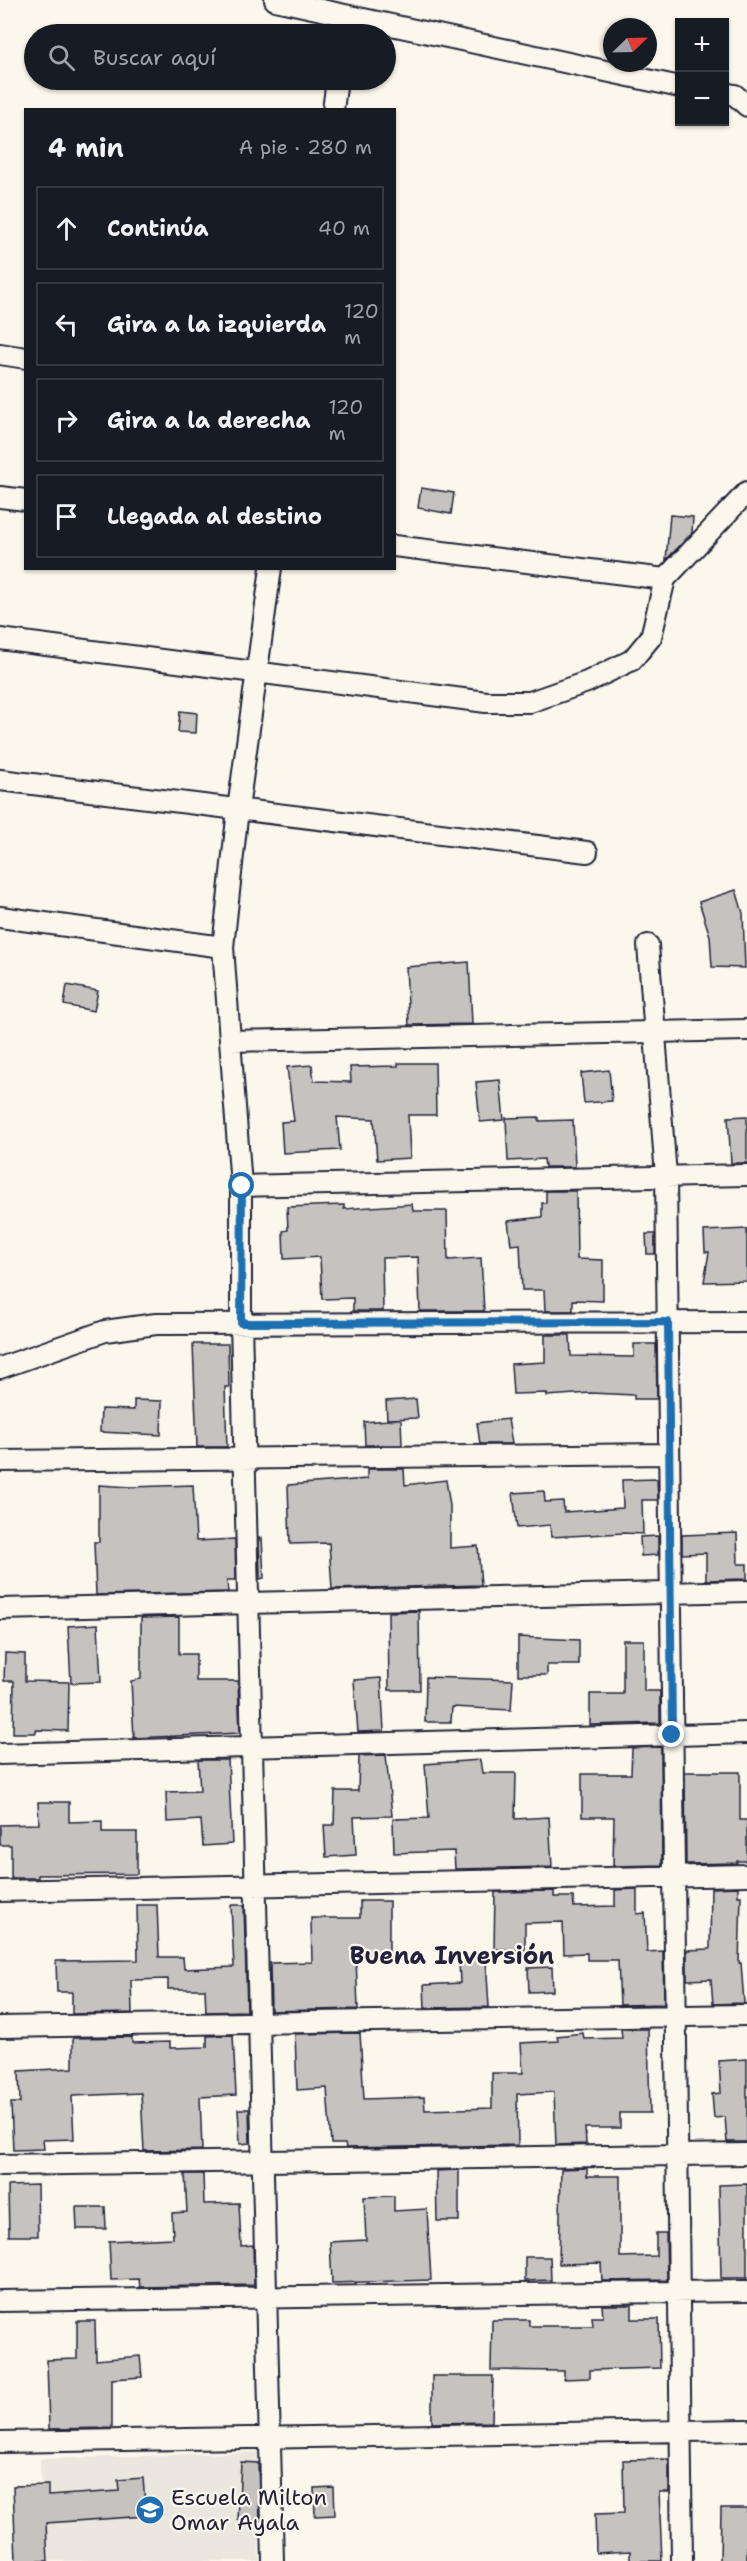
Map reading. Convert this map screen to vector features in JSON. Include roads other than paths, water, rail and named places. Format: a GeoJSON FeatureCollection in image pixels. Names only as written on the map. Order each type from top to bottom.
{"type":"FeatureCollection","features":[{"type":"Feature","properties":{"kind":"street"},"geometry":{"type":"LineString","coordinates":[[275,0],[341,24]]}},
{"type":"Feature","properties":{"kind":"street"},"geometry":{"type":"LineString","coordinates":[[396,35],[675,86]]}},
{"type":"Feature","properties":{"kind":"street"},"geometry":{"type":"LineString","coordinates":[[333,108],[336,90]]}},
{"type":"Feature","properties":{"kind":"street"},"geometry":{"type":"LineString","coordinates":[[0,354],[24,358]]}},
{"type":"Feature","properties":{"kind":"street"},"geometry":{"type":"LineString","coordinates":[[0,639],[486,702],[530,702],[587,682],[632,660],[651,637],[665,579],[747,492]]}},
{"type":"Feature","properties":{"kind":"street"},"geometry":{"type":"LineString","coordinates":[[0,497],[24,500]]}},
{"type":"Feature","properties":{"kind":"street"},"geometry":{"type":"LineString","coordinates":[[396,546],[665,579]]}},
{"type":"Feature","properties":{"kind":"street"},"geometry":{"type":"LineString","coordinates":[[271,570],[238,809],[223,947],[242,1186],[241,1323],[244,1458],[273,2561]]}},
{"type":"Feature","properties":{"kind":"street"},"geometry":{"type":"LineString","coordinates":[[0,780],[587,852]]}},
{"type":"Feature","properties":{"kind":"street"},"geometry":{"type":"LineString","coordinates":[[0,917],[223,947]]}},
{"type":"Feature","properties":{"kind":"street"},"geometry":{"type":"LineString","coordinates":[[648,945],[666,1176],[682,2561]]}},
{"type":"Feature","properties":{"kind":"street"},"geometry":{"type":"LineString","coordinates":[[230,1041],[747,1030]]}},
{"type":"Feature","properties":{"kind":"street"},"geometry":{"type":"LineString","coordinates":[[242,1186],[747,1175]]}},
{"type":"Feature","properties":{"kind":"street"},"geometry":{"type":"LineString","coordinates":[[0,1368],[105,1331],[156,1324],[747,1322]]}},
{"type":"Feature","properties":{"kind":"street"},"geometry":{"type":"LineString","coordinates":[[0,1461],[669,1454]]}},
{"type":"Feature","properties":{"kind":"street"},"geometry":{"type":"LineString","coordinates":[[0,1609],[747,1591]]}},
{"type":"Feature","properties":{"kind":"street"},"geometry":{"type":"LineString","coordinates":[[0,1754],[747,1733]]}},
{"type":"Feature","properties":{"kind":"street"},"geometry":{"type":"LineString","coordinates":[[0,1891],[747,1875]]}},
{"type":"Feature","properties":{"kind":"street"},"geometry":{"type":"LineString","coordinates":[[0,2027],[747,2014]]}},
{"type":"Feature","properties":{"kind":"street"},"geometry":{"type":"LineString","coordinates":[[0,2165],[747,2154]]}},
{"type":"Feature","properties":{"kind":"street"},"geometry":{"type":"LineString","coordinates":[[0,2301],[747,2291]]}},
{"type":"Feature","properties":{"kind":"street"},"geometry":{"type":"LineString","coordinates":[[0,2442],[747,2430]]}},
{"type":"Feature","properties":{"kind":"place","name":"Escuela Milton Omar Ayala"},"geometry":{"type":"Point","coordinates":[150,2510]}},
{"type":"Feature","properties":{"kind":"district","name":"Buena Inversión"},"geometry":{"type":"Point","coordinates":[452,1956]}}]}
